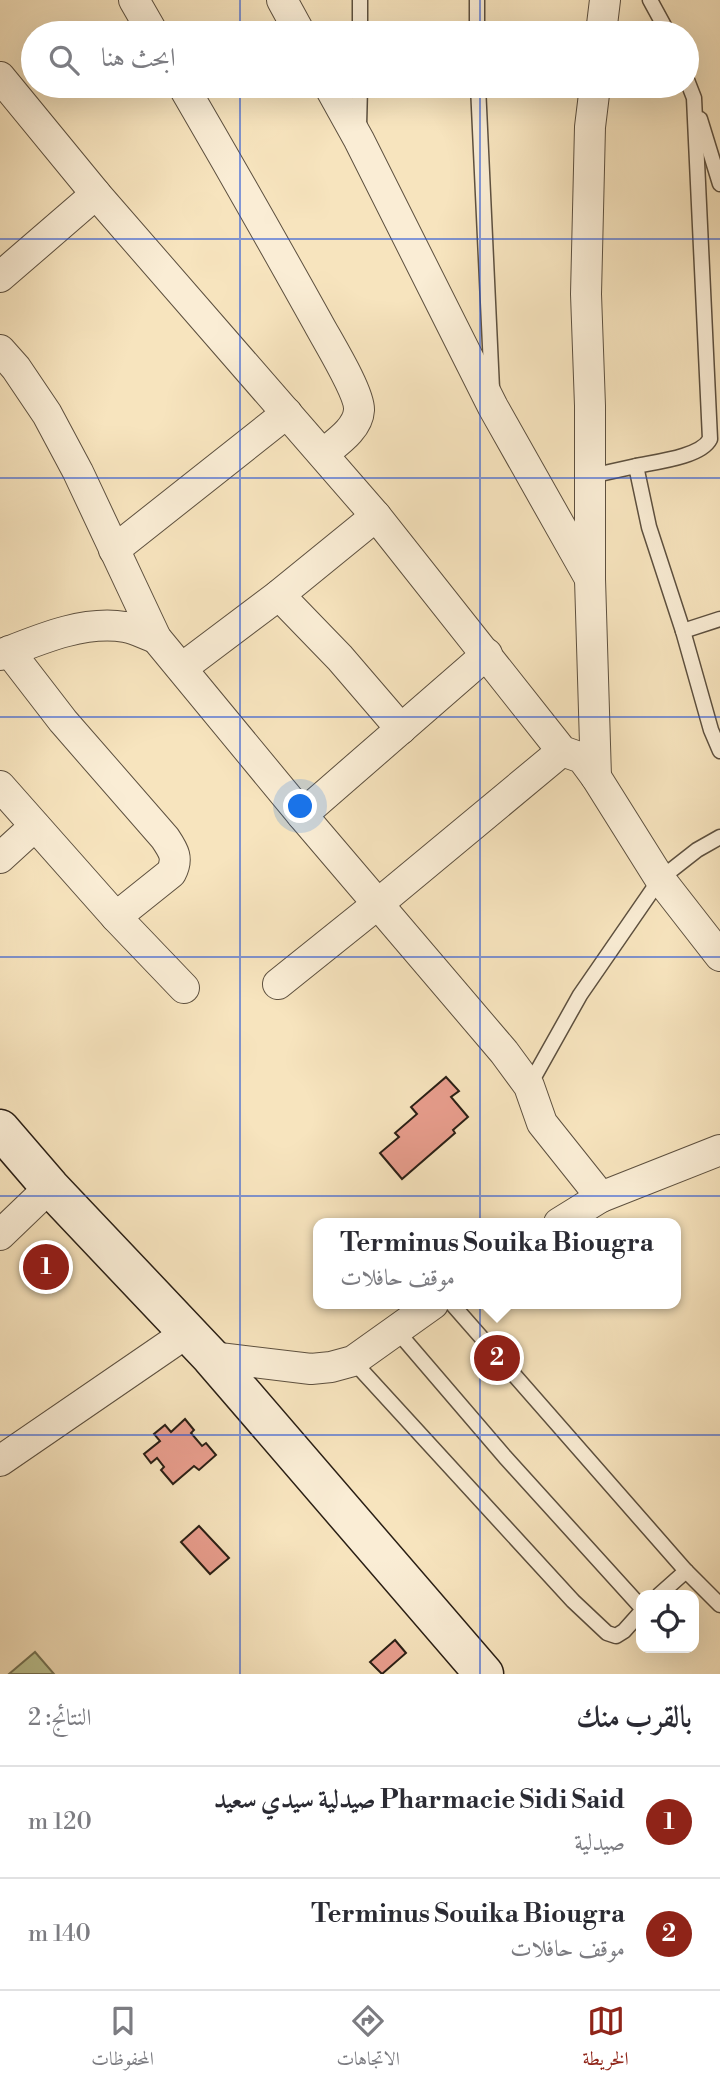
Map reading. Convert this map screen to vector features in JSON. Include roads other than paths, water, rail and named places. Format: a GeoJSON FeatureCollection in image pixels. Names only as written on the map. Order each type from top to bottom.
{"type":"FeatureCollection","features":[{"type":"Feature","properties":{"kind":"street"},"geometry":{"type":"LineString","coordinates":[[134,0],[146,21]]}},
{"type":"Feature","properties":{"kind":"street"},"geometry":{"type":"LineString","coordinates":[[282,0],[293,21]]}},
{"type":"Feature","properties":{"kind":"street"},"geometry":{"type":"LineString","coordinates":[[603,21],[606,0]]}},
{"type":"Feature","properties":{"kind":"street"},"geometry":{"type":"LineString","coordinates":[[0,77],[96,194],[376,516],[562,751],[582,758],[660,879],[720,956]]}},
{"type":"Feature","properties":{"kind":"street"},"geometry":{"type":"LineString","coordinates":[[190,98],[255,209],[345,373],[359,407],[357,419],[348,432],[323,454]]}},
{"type":"Feature","properties":{"kind":"street"},"geometry":{"type":"LineString","coordinates":[[336,98],[493,407],[590,579]]}},
{"type":"Feature","properties":{"kind":"street"},"geometry":{"type":"LineString","coordinates":[[594,98],[590,127],[586,294],[596,777]]}},
{"type":"Feature","properties":{"kind":"street"},"geometry":{"type":"LineString","coordinates":[[0,277],[96,194]]}},
{"type":"Feature","properties":{"kind":"street"},"geometry":{"type":"LineString","coordinates":[[0,350],[16,368],[47,414],[78,472],[156,638],[302,815],[504,1052],[529,1086],[542,1123],[601,1197]]}},
{"type":"Feature","properties":{"kind":"street"},"geometry":{"type":"LineString","coordinates":[[114,550],[287,413]]}},
{"type":"Feature","properties":{"kind":"street"},"geometry":{"type":"LineString","coordinates":[[182,668],[279,595],[376,516]]}},
{"type":"Feature","properties":{"kind":"street"},"geometry":{"type":"LineString","coordinates":[[279,595],[340,658],[401,729]]}},
{"type":"Feature","properties":{"kind":"street"},"geometry":{"type":"LineString","coordinates":[[116,917],[171,873],[176,865],[176,857],[165,838],[5,653],[53,636],[93,626],[126,627],[156,638]]}},
{"type":"Feature","properties":{"kind":"street"},"geometry":{"type":"LineString","coordinates":[[302,815],[487,654]]}},
{"type":"Feature","properties":{"kind":"street"},"geometry":{"type":"LineString","coordinates":[[278,984],[562,751]]}},
{"type":"Feature","properties":{"kind":"street"},"geometry":{"type":"LineString","coordinates":[[0,786],[184,989]]}},
{"type":"Feature","properties":{"kind":"street"},"geometry":{"type":"LineString","coordinates":[[0,858],[35,826]]}},
{"type":"Feature","properties":{"kind":"street"},"geometry":{"type":"LineString","coordinates":[[0,1129],[50,1187],[200,1345],[484,1674]]}},
{"type":"Feature","properties":{"kind":"street"},"geometry":{"type":"LineString","coordinates":[[567,1218],[601,1197],[720,1150]]}},
{"type":"Feature","properties":{"kind":"street"},"geometry":{"type":"LineString","coordinates":[[0,1235],[50,1187]]}},
{"type":"Feature","properties":{"kind":"street"},"geometry":{"type":"LineString","coordinates":[[0,1461],[200,1345],[311,1368],[331,1367],[353,1361],[426,1309]]}},
{"type":"Feature","properties":{"kind":"lane"},"geometry":{"type":"LineString","coordinates":[[359,0],[360,21]]}},
{"type":"Feature","properties":{"kind":"lane"},"geometry":{"type":"LineString","coordinates":[[477,0],[477,21]]}},
{"type":"Feature","properties":{"kind":"lane"},"geometry":{"type":"LineString","coordinates":[[650,0],[661,21]]}},
{"type":"Feature","properties":{"kind":"lane"},"geometry":{"type":"LineString","coordinates":[[359,140],[360,98]]}},
{"type":"Feature","properties":{"kind":"lane"},"geometry":{"type":"LineString","coordinates":[[479,98],[493,407]]}},
{"type":"Feature","properties":{"kind":"lane"},"geometry":{"type":"LineString","coordinates":[[694,98],[720,184]]}},
{"type":"Feature","properties":{"kind":"lane"},"geometry":{"type":"LineString","coordinates":[[591,476],[674,458],[701,449],[710,439],[694,98]]}},
{"type":"Feature","properties":{"kind":"lane"},"geometry":{"type":"LineString","coordinates":[[636,466],[649,527],[716,728],[720,751]]}},
{"type":"Feature","properties":{"kind":"lane"},"geometry":{"type":"LineString","coordinates":[[683,631],[720,620]]}},
{"type":"Feature","properties":{"kind":"lane"},"geometry":{"type":"LineString","coordinates":[[529,1086],[580,995],[660,879],[697,850],[720,837]]}},
{"type":"Feature","properties":{"kind":"lane"},"geometry":{"type":"LineString","coordinates":[[456,1309],[686,1571],[720,1605]]}},
{"type":"Feature","properties":{"kind":"lane"},"geometry":{"type":"LineString","coordinates":[[397,1331],[636,1603]]}},
{"type":"Feature","properties":{"kind":"lane"},"geometry":{"type":"LineString","coordinates":[[353,1361],[573,1601],[607,1633],[615,1636],[624,1631],[636,1615]]}},
{"type":"Feature","properties":{"kind":"lane"},"geometry":{"type":"LineString","coordinates":[[665,1590],[686,1571]]}},
{"type":"Feature","properties":{"kind":"place","name":"Pharmacie Sidi Said صيدلية سيدي سعيد"},"geometry":{"type":"Point","coordinates":[46,1267]}},
{"type":"Feature","properties":{"kind":"place","name":"Terminus Souika Biougra"},"geometry":{"type":"Point","coordinates":[497,1358]}}]}
